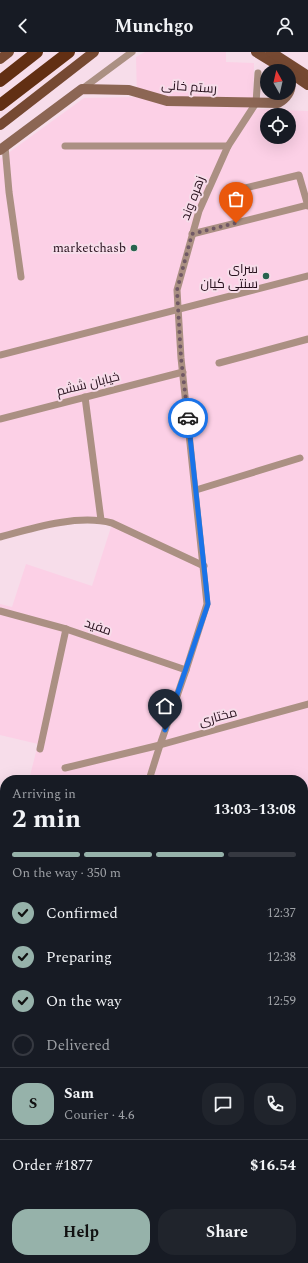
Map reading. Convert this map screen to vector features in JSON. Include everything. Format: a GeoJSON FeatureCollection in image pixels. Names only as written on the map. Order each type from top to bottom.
{"type":"FeatureCollection","features":[{"type":"Feature","properties":{"kind":"highway"},"geometry":{"type":"LineString","coordinates":[[0,81],[37,52]]}},
{"type":"Feature","properties":{"kind":"highway"},"geometry":{"type":"LineString","coordinates":[[0,105],[69,52]]}},
{"type":"Feature","properties":{"kind":"main road"},"geometry":{"type":"LineString","coordinates":[[0,59],[9,52]]}},
{"type":"Feature","properties":{"kind":"main road"},"geometry":{"type":"LineString","coordinates":[[0,125],[94,52]]}},
{"type":"Feature","properties":{"kind":"main road"},"geometry":{"type":"LineString","coordinates":[[256,52],[274,64]]}},
{"type":"Feature","properties":{"kind":"main road"},"geometry":{"type":"LineString","coordinates":[[271,52],[308,76]]}},
{"type":"Feature","properties":{"kind":"main road"},"geometry":{"type":"LineString","coordinates":[[296,78],[308,85]]}},
{"type":"Feature","properties":{"kind":"street"},"geometry":{"type":"LineString","coordinates":[[21,277],[3,148],[132,52]]}},
{"type":"Feature","properties":{"kind":"street"},"geometry":{"type":"LineString","coordinates":[[256,103],[258,73]]}},
{"type":"Feature","properties":{"kind":"street","name":"رستم خانی"},"geometry":{"type":"LineString","coordinates":[[82,89],[129,90],[167,102],[278,103],[283,100]]}},
{"type":"Feature","properties":{"kind":"street","name":"زهره وند"},"geometry":{"type":"LineString","coordinates":[[151,775],[208,604],[183,372],[177,290],[199,210],[228,146],[256,103]]}},
{"type":"Feature","properties":{"kind":"street"},"geometry":{"type":"LineString","coordinates":[[66,146],[228,146]]}},
{"type":"Feature","properties":{"kind":"street"},"geometry":{"type":"LineString","coordinates":[[192,234],[308,205],[299,175],[225,193]]}},
{"type":"Feature","properties":{"kind":"street"},"geometry":{"type":"LineString","coordinates":[[0,355],[308,276]]}},
{"type":"Feature","properties":{"kind":"street"},"geometry":{"type":"LineString","coordinates":[[219,363],[308,339]]}},
{"type":"Feature","properties":{"kind":"street","name":"خیابان ششم"},"geometry":{"type":"LineString","coordinates":[[0,419],[183,372]]}},
{"type":"Feature","properties":{"kind":"street"},"geometry":{"type":"LineString","coordinates":[[86,397],[101,520]]}},
{"type":"Feature","properties":{"kind":"street"},"geometry":{"type":"LineString","coordinates":[[196,490],[300,458]]}},
{"type":"Feature","properties":{"kind":"street"},"geometry":{"type":"LineString","coordinates":[[0,537],[50,524],[101,520],[112,523],[204,566]]}},
{"type":"Feature","properties":{"kind":"street","name":"مفید"},"geometry":{"type":"LineString","coordinates":[[0,611],[66,629],[186,670]]}},
{"type":"Feature","properties":{"kind":"street"},"geometry":{"type":"LineString","coordinates":[[40,749],[66,629]]}},
{"type":"Feature","properties":{"kind":"street","name":"مختاری"},"geometry":{"type":"LineString","coordinates":[[64,768],[160,745],[308,704]]}},
{"type":"Feature","properties":{"kind":"shaded area"},"geometry":{"type":"Polygon","coordinates":[[[145,52],[226,52],[226,62],[254,63],[253,109],[260,109],[260,144],[296,144],[296,111],[308,111],[308,775],[30,775],[38,744],[0,735],[0,604],[12,607],[26,564],[92,586],[112,524],[88,521],[0,537],[0,159],[84,98],[137,97],[136,57],[145,52]]]}},
{"type":"Feature","properties":{"kind":"way so far"},"geometry":{"type":"LineString","coordinates":[[188,418],[181,358],[177,290],[192,234],[236,223]]}},
{"type":"Feature","properties":{"kind":"place","name":"marketchasb"},"geometry":{"type":"Point","coordinates":[134,248]}},
{"type":"Feature","properties":{"kind":"place","name":"سرای سنتی کیان"},"geometry":{"type":"Point","coordinates":[266,276]}},
{"type":"Feature","properties":{"kind":"route"},"geometry":{"type":"LineString","coordinates":[[165,730],[208,604],[188,418]]}}]}
